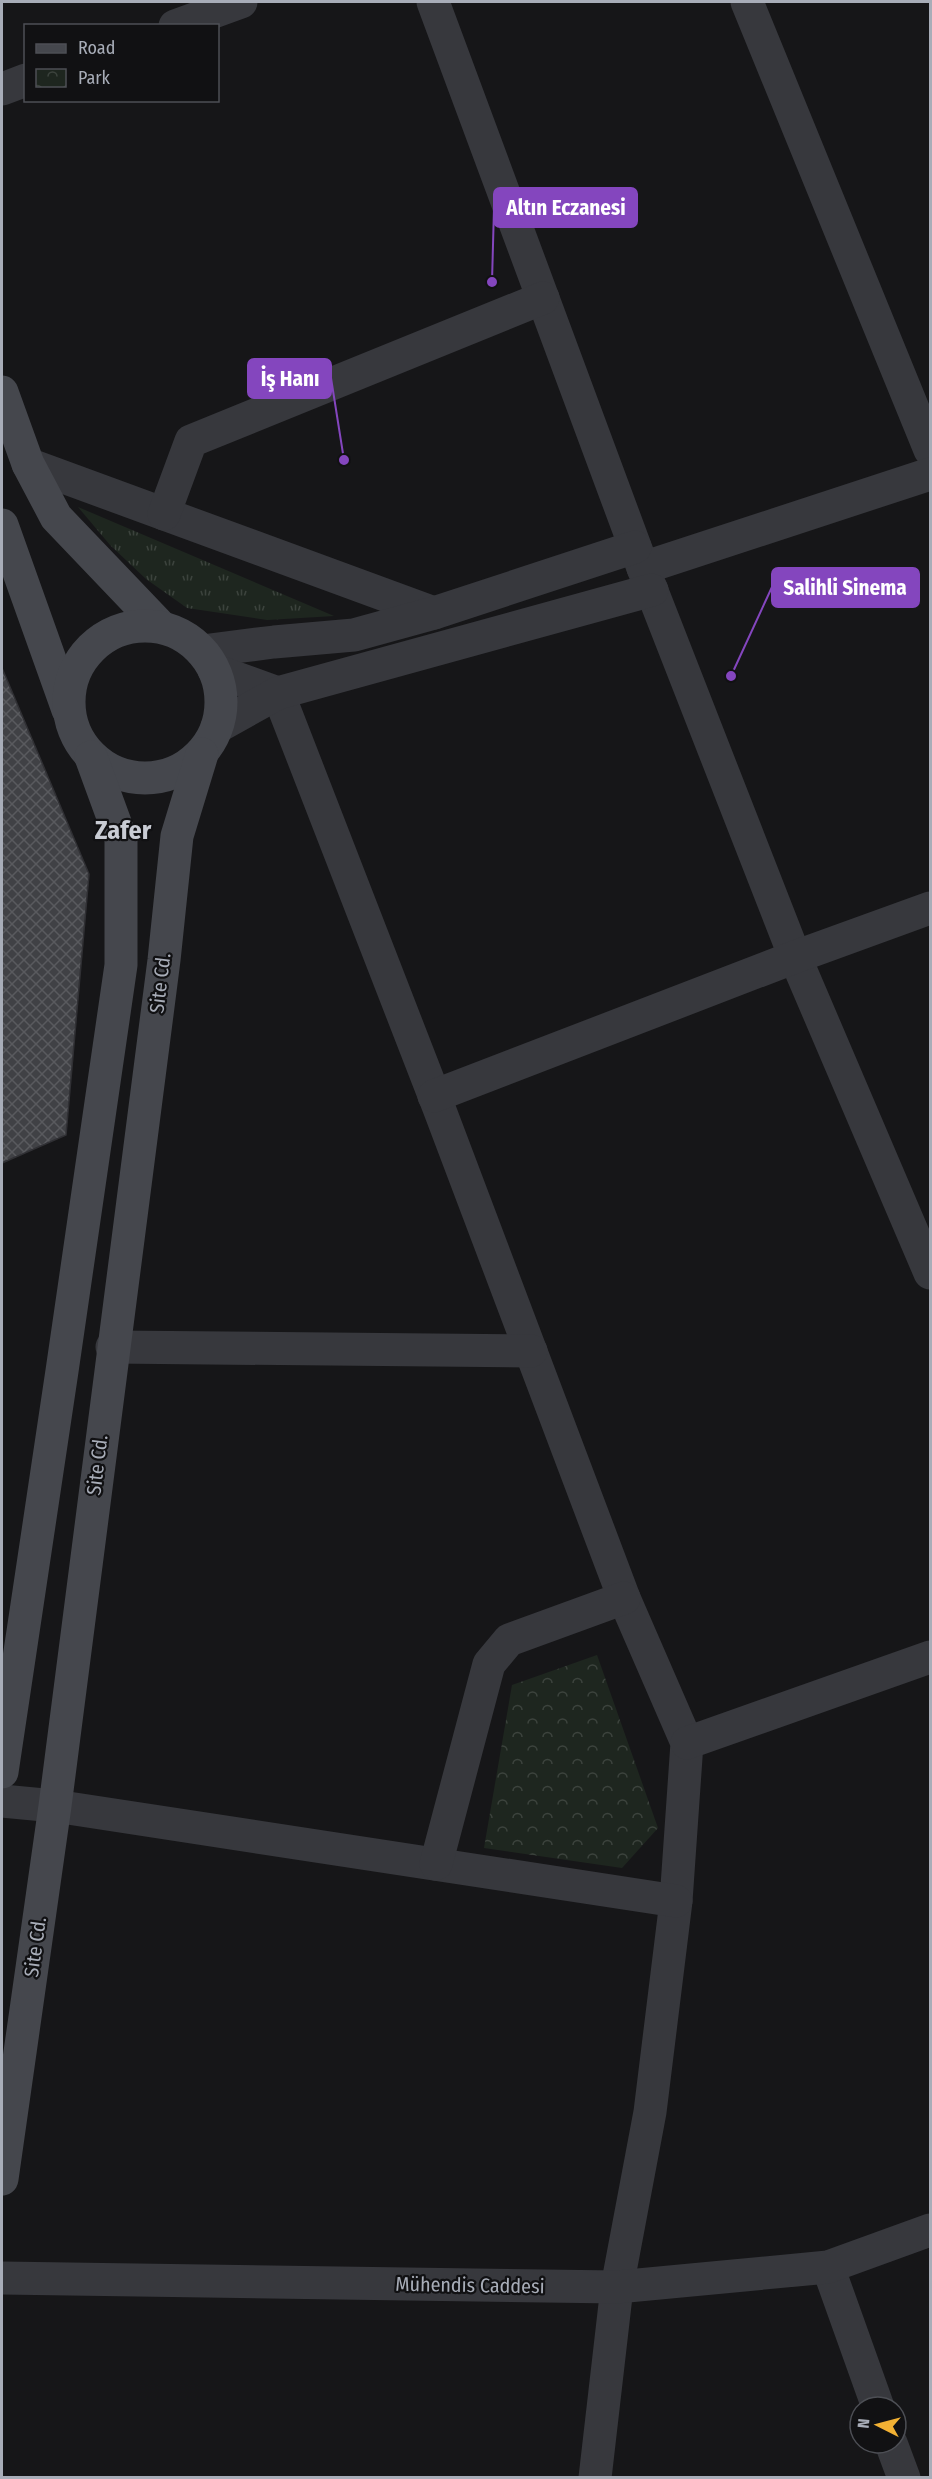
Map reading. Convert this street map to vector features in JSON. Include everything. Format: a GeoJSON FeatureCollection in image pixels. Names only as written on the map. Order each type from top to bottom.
{"type":"FeatureCollection","features":[{"type":"Feature","properties":{"kind":"main road"},"geometry":{"type":"LineString","coordinates":[[2,392],[27,464],[56,517],[161,627]]}},
{"type":"Feature","properties":{"kind":"main road"},"geometry":{"type":"LineString","coordinates":[[2,525],[76,736],[91,757],[121,839],[121,965],[7,1703],[2,1772]]}},
{"type":"Feature","properties":{"kind":"main road"},"geometry":{"type":"LineString","coordinates":[[69,712],[69,688],[78,665],[93,646],[113,632],[137,626],[161,627],[184,636],[208,661],[222,699],[209,740],[183,770],[159,778],[125,776],[91,757]]}},
{"type":"Feature","properties":{"kind":"main road","name":"Site Cd."},"geometry":{"type":"LineString","coordinates":[[2,2179],[55,1806],[112,1347],[164,960],[177,836],[209,740]]}},
{"type":"Feature","properties":{"kind":"street"},"geometry":{"type":"LineString","coordinates":[[180,24],[240,2]]}},
{"type":"Feature","properties":{"kind":"street"},"geometry":{"type":"LineString","coordinates":[[433,2],[643,568],[795,957],[930,1273]]}},
{"type":"Feature","properties":{"kind":"street"},"geometry":{"type":"LineString","coordinates":[[747,2],[930,450]]}},
{"type":"Feature","properties":{"kind":"street"},"geometry":{"type":"LineString","coordinates":[[2,89],[24,81]]}},
{"type":"Feature","properties":{"kind":"street"},"geometry":{"type":"LineString","coordinates":[[164,514],[191,441],[543,298]]}},
{"type":"Feature","properties":{"kind":"street"},"geometry":{"type":"LineString","coordinates":[[27,464],[434,613]]}},
{"type":"Feature","properties":{"kind":"street"},"geometry":{"type":"LineString","coordinates":[[209,740],[278,693],[643,568],[930,474]]}},
{"type":"Feature","properties":{"kind":"street"},"geometry":{"type":"LineString","coordinates":[[208,661],[274,642],[354,635],[434,613],[643,568]]}},
{"type":"Feature","properties":{"kind":"street"},"geometry":{"type":"LineString","coordinates":[[208,661],[278,693],[624,1598],[687,1743],[676,1901],[650,2112],[617,2287],[595,2478]]}},
{"type":"Feature","properties":{"kind":"street"},"geometry":{"type":"LineString","coordinates":[[434,1096],[795,957],[930,908]]}},
{"type":"Feature","properties":{"kind":"street"},"geometry":{"type":"LineString","coordinates":[[112,1347],[531,1351]]}},
{"type":"Feature","properties":{"kind":"street"},"geometry":{"type":"LineString","coordinates":[[436,1864],[489,1664],[509,1640],[624,1598]]}},
{"type":"Feature","properties":{"kind":"street"},"geometry":{"type":"LineString","coordinates":[[687,1743],[930,1657]]}},
{"type":"Feature","properties":{"kind":"street"},"geometry":{"type":"LineString","coordinates":[[2,1801],[55,1806],[676,1901]]}},
{"type":"Feature","properties":{"kind":"street","name":"Mühendis Caddesi"},"geometry":{"type":"LineString","coordinates":[[2,2278],[617,2287],[828,2267],[930,2230]]}},
{"type":"Feature","properties":{"kind":"street"},"geometry":{"type":"LineString","coordinates":[[828,2267],[874,2395]]}},
{"type":"Feature","properties":{"kind":"street"},"geometry":{"type":"LineString","coordinates":[[895,2455],[904,2478]]}},
{"type":"Feature","properties":{"kind":"green space"},"geometry":{"type":"Polygon","coordinates":[[[78,507],[334,616],[267,620],[187,608],[146,579],[110,545],[78,507]]]}},
{"type":"Feature","properties":{"kind":"green space"},"geometry":{"type":"Polygon","coordinates":[[[597,1655],[658,1828],[622,1868],[484,1848],[512,1685],[597,1655]]]}},
{"type":"Feature","properties":{"kind":"building"},"geometry":{"type":"Polygon","coordinates":[[[2,668],[89,874],[66,1135],[2,1163],[2,668]]]}},
{"type":"Feature","properties":{"kind":"place","name":"Altın Eczanesi"},"geometry":{"type":"Point","coordinates":[492,282]}},
{"type":"Feature","properties":{"kind":"place","name":"İş Hanı"},"geometry":{"type":"Point","coordinates":[344,460]}},
{"type":"Feature","properties":{"kind":"place","name":"Salihli Sinema"},"geometry":{"type":"Point","coordinates":[731,676]}},
{"type":"Feature","properties":{"kind":"district","name":"Zafer"},"geometry":{"type":"Point","coordinates":[123,830]}}]}
